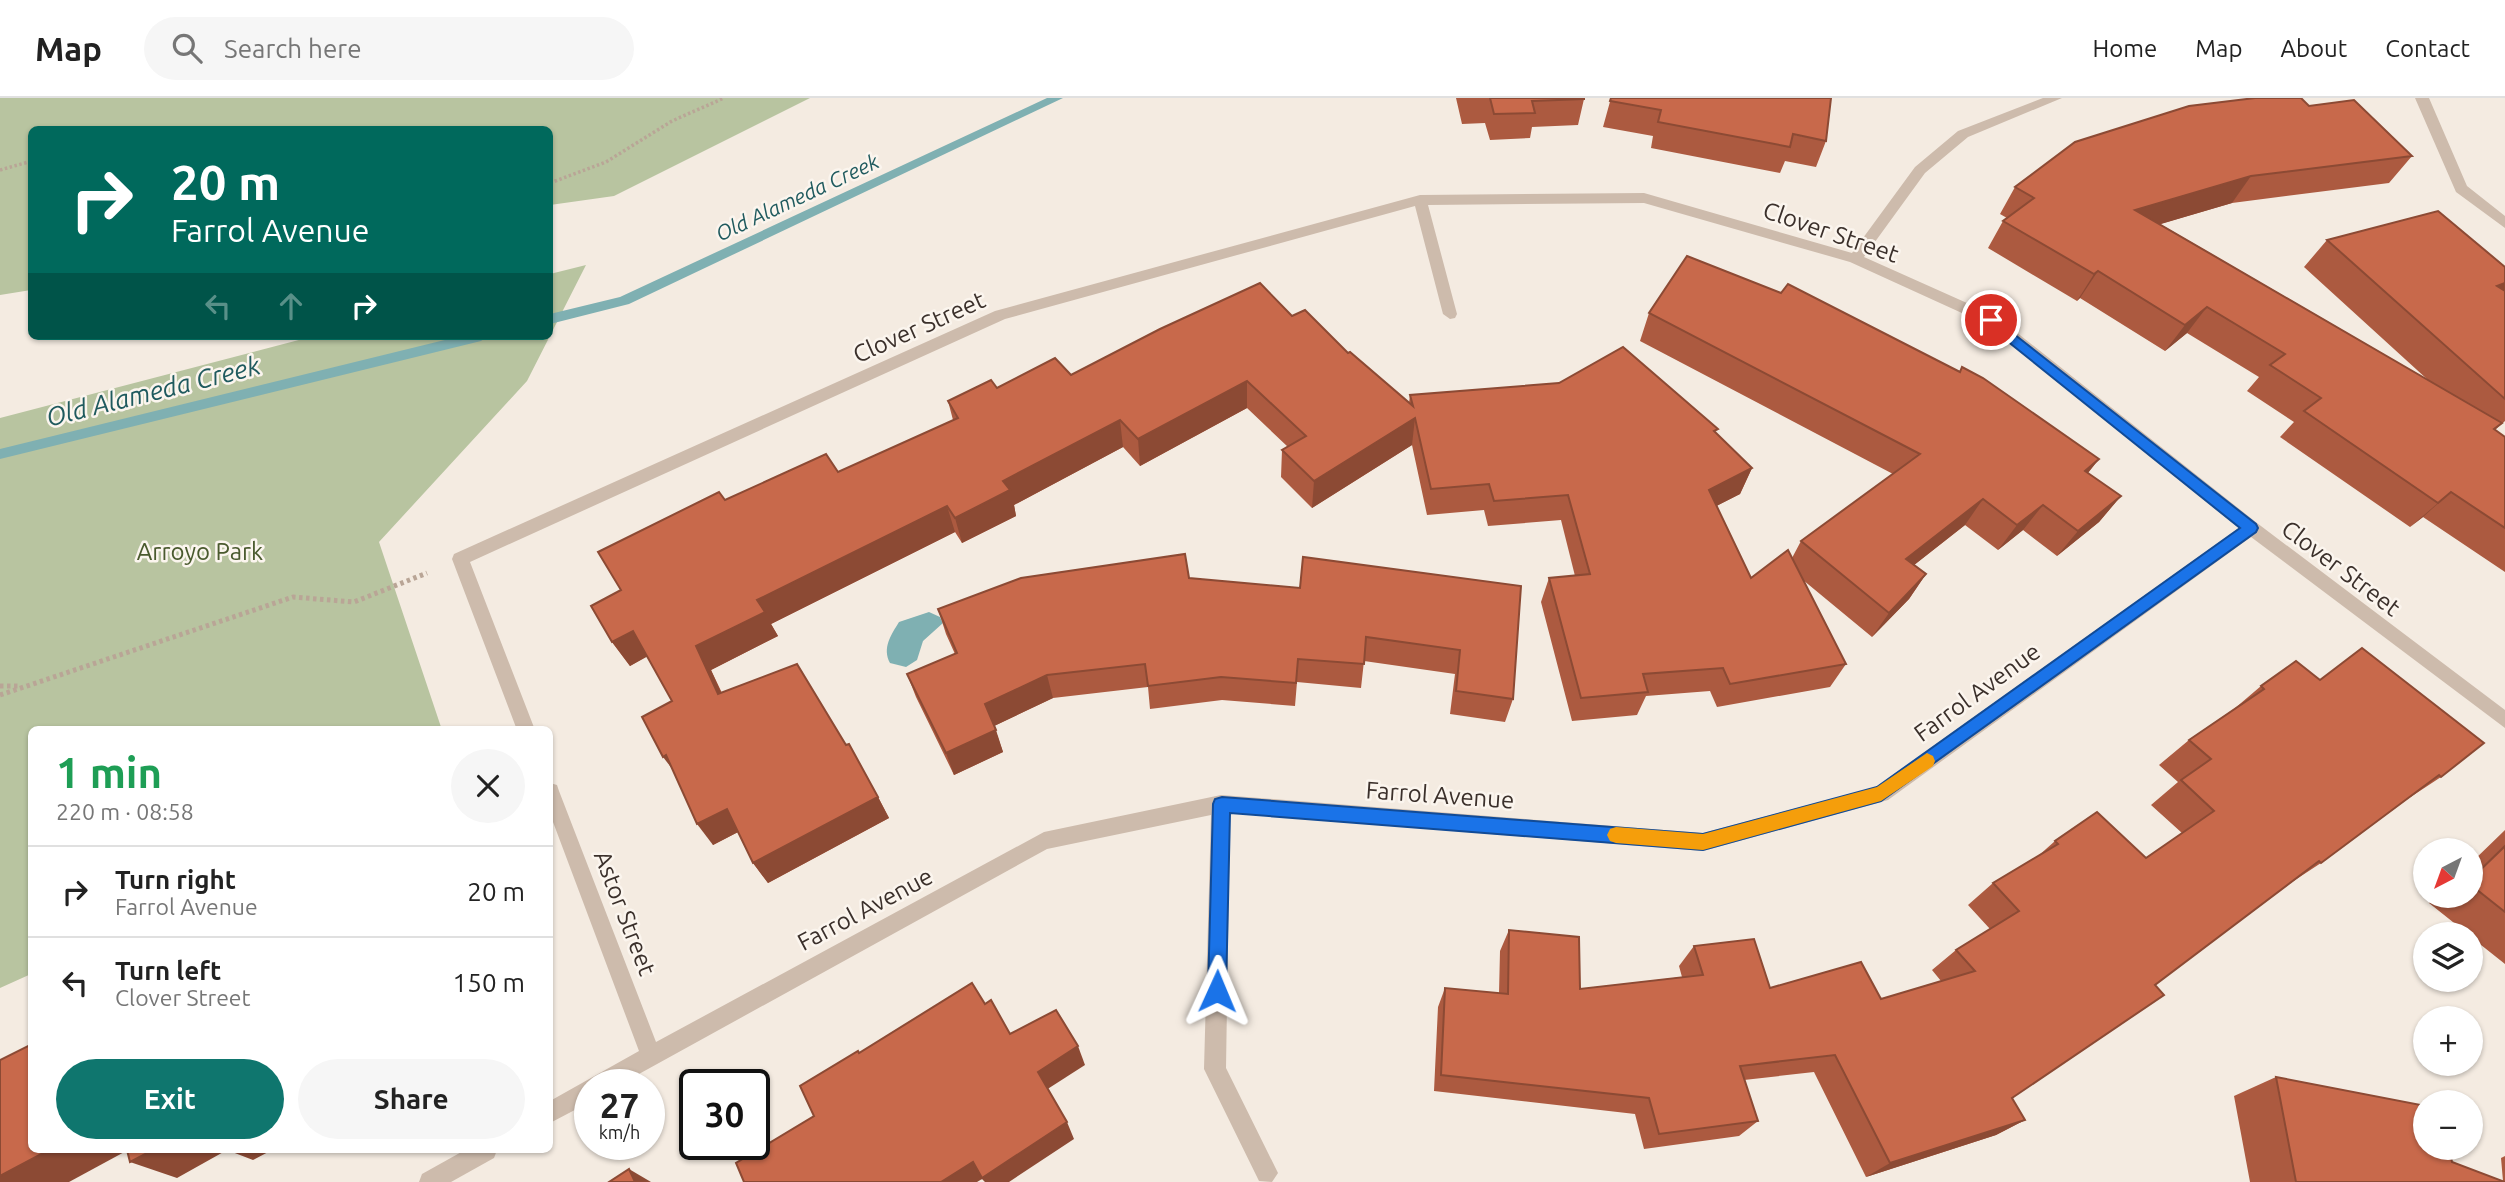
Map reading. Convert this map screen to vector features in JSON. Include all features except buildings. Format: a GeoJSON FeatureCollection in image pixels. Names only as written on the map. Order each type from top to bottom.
{"type":"FeatureCollection","features":[{"type":"Feature","properties":{"kind":"street"},"geometry":{"type":"LineString","coordinates":[[1855,259],[1920,170],[1963,134],[2055,98]]}},
{"type":"Feature","properties":{"kind":"street"},"geometry":{"type":"LineString","coordinates":[[2422,98],[2461,189],[2505,223]]}},
{"type":"Feature","properties":{"kind":"street","name":"Clover Street"},"geometry":{"type":"LineString","coordinates":[[460,559],[1000,315],[1420,200],[1644,198],[1855,259],[1991,320],[2251,528],[2505,720]]}},
{"type":"Feature","properties":{"kind":"street"},"geometry":{"type":"LineString","coordinates":[[1420,200],[1450,314]]}},
{"type":"Feature","properties":{"kind":"street","name":"Farrol Avenue"},"geometry":{"type":"LineString","coordinates":[[626,1069],[1044,841],[1222,804],[1703,842],[1881,794],[2251,528]]}},
{"type":"Feature","properties":{"kind":"street"},"geometry":{"type":"LineString","coordinates":[[460,559],[524,726]]}},
{"type":"Feature","properties":{"kind":"street","name":"Astor Street"},"geometry":{"type":"LineString","coordinates":[[553,799],[651,1055]]}},
{"type":"Feature","properties":{"kind":"street"},"geometry":{"type":"LineString","coordinates":[[1222,804],[1216,1069],[1268,1173]]}},
{"type":"Feature","properties":{"kind":"street"},"geometry":{"type":"LineString","coordinates":[[553,1111],[574,1099]]}},
{"type":"Feature","properties":{"kind":"street"},"geometry":{"type":"LineString","coordinates":[[430,1182],[481,1153]]}},
{"type":"Feature","properties":{"kind":"path"},"geometry":{"type":"LineString","coordinates":[[553,182],[606,162],[672,121],[724,98]]}},
{"type":"Feature","properties":{"kind":"path"},"geometry":{"type":"LineString","coordinates":[[0,170],[28,162]]}},
{"type":"Feature","properties":{"kind":"path"},"geometry":{"type":"LineString","coordinates":[[0,695],[293,597],[354,602],[460,559]]}},
{"type":"Feature","properties":{"kind":"path"},"geometry":{"type":"LineString","coordinates":[[0,686],[22,686]]}},
{"type":"Feature","properties":{"kind":"green space"},"geometry":{"type":"Polygon","coordinates":[[[0,98],[810,98],[614,196],[553,205],[553,126],[28,126],[28,290],[0,295],[0,98]]]}},
{"type":"Feature","properties":{"kind":"green space"},"geometry":{"type":"Polygon","coordinates":[[[586,265],[553,330],[553,273],[586,265]]]}},
{"type":"Feature","properties":{"kind":"green space","name":"Arroyo Park"},"geometry":{"type":"Polygon","coordinates":[[[299,340],[548,340],[527,381],[379,542],[441,726],[28,726],[28,975],[0,988],[0,418],[299,340]]]}},
{"type":"Feature","properties":{"kind":"water"},"geometry":{"type":"Polygon","coordinates":[[[929,612],[940,617],[943,623],[923,641],[917,660],[906,667],[890,663],[887,647],[899,622],[929,612]]]}},
{"type":"Feature","properties":{"kind":"waterway","name":"Old Alameda Creek"},"geometry":{"type":"LineString","coordinates":[[553,318],[624,301],[1057,98]]}},
{"type":"Feature","properties":{"kind":"waterway","name":"Old Alameda Creek"},"geometry":{"type":"LineString","coordinates":[[0,454],[465,340]]}},
{"type":"Feature","properties":{"kind":"slow traffic"},"geometry":{"type":"LineString","coordinates":[[1616,835],[1703,842],[1881,794],[1927,761]]}},
{"type":"Feature","properties":{"kind":"route"},"geometry":{"type":"LineString","coordinates":[[1217,991],[1222,804],[1703,842],[1881,794],[2251,528],[1991,320]]}}]}
